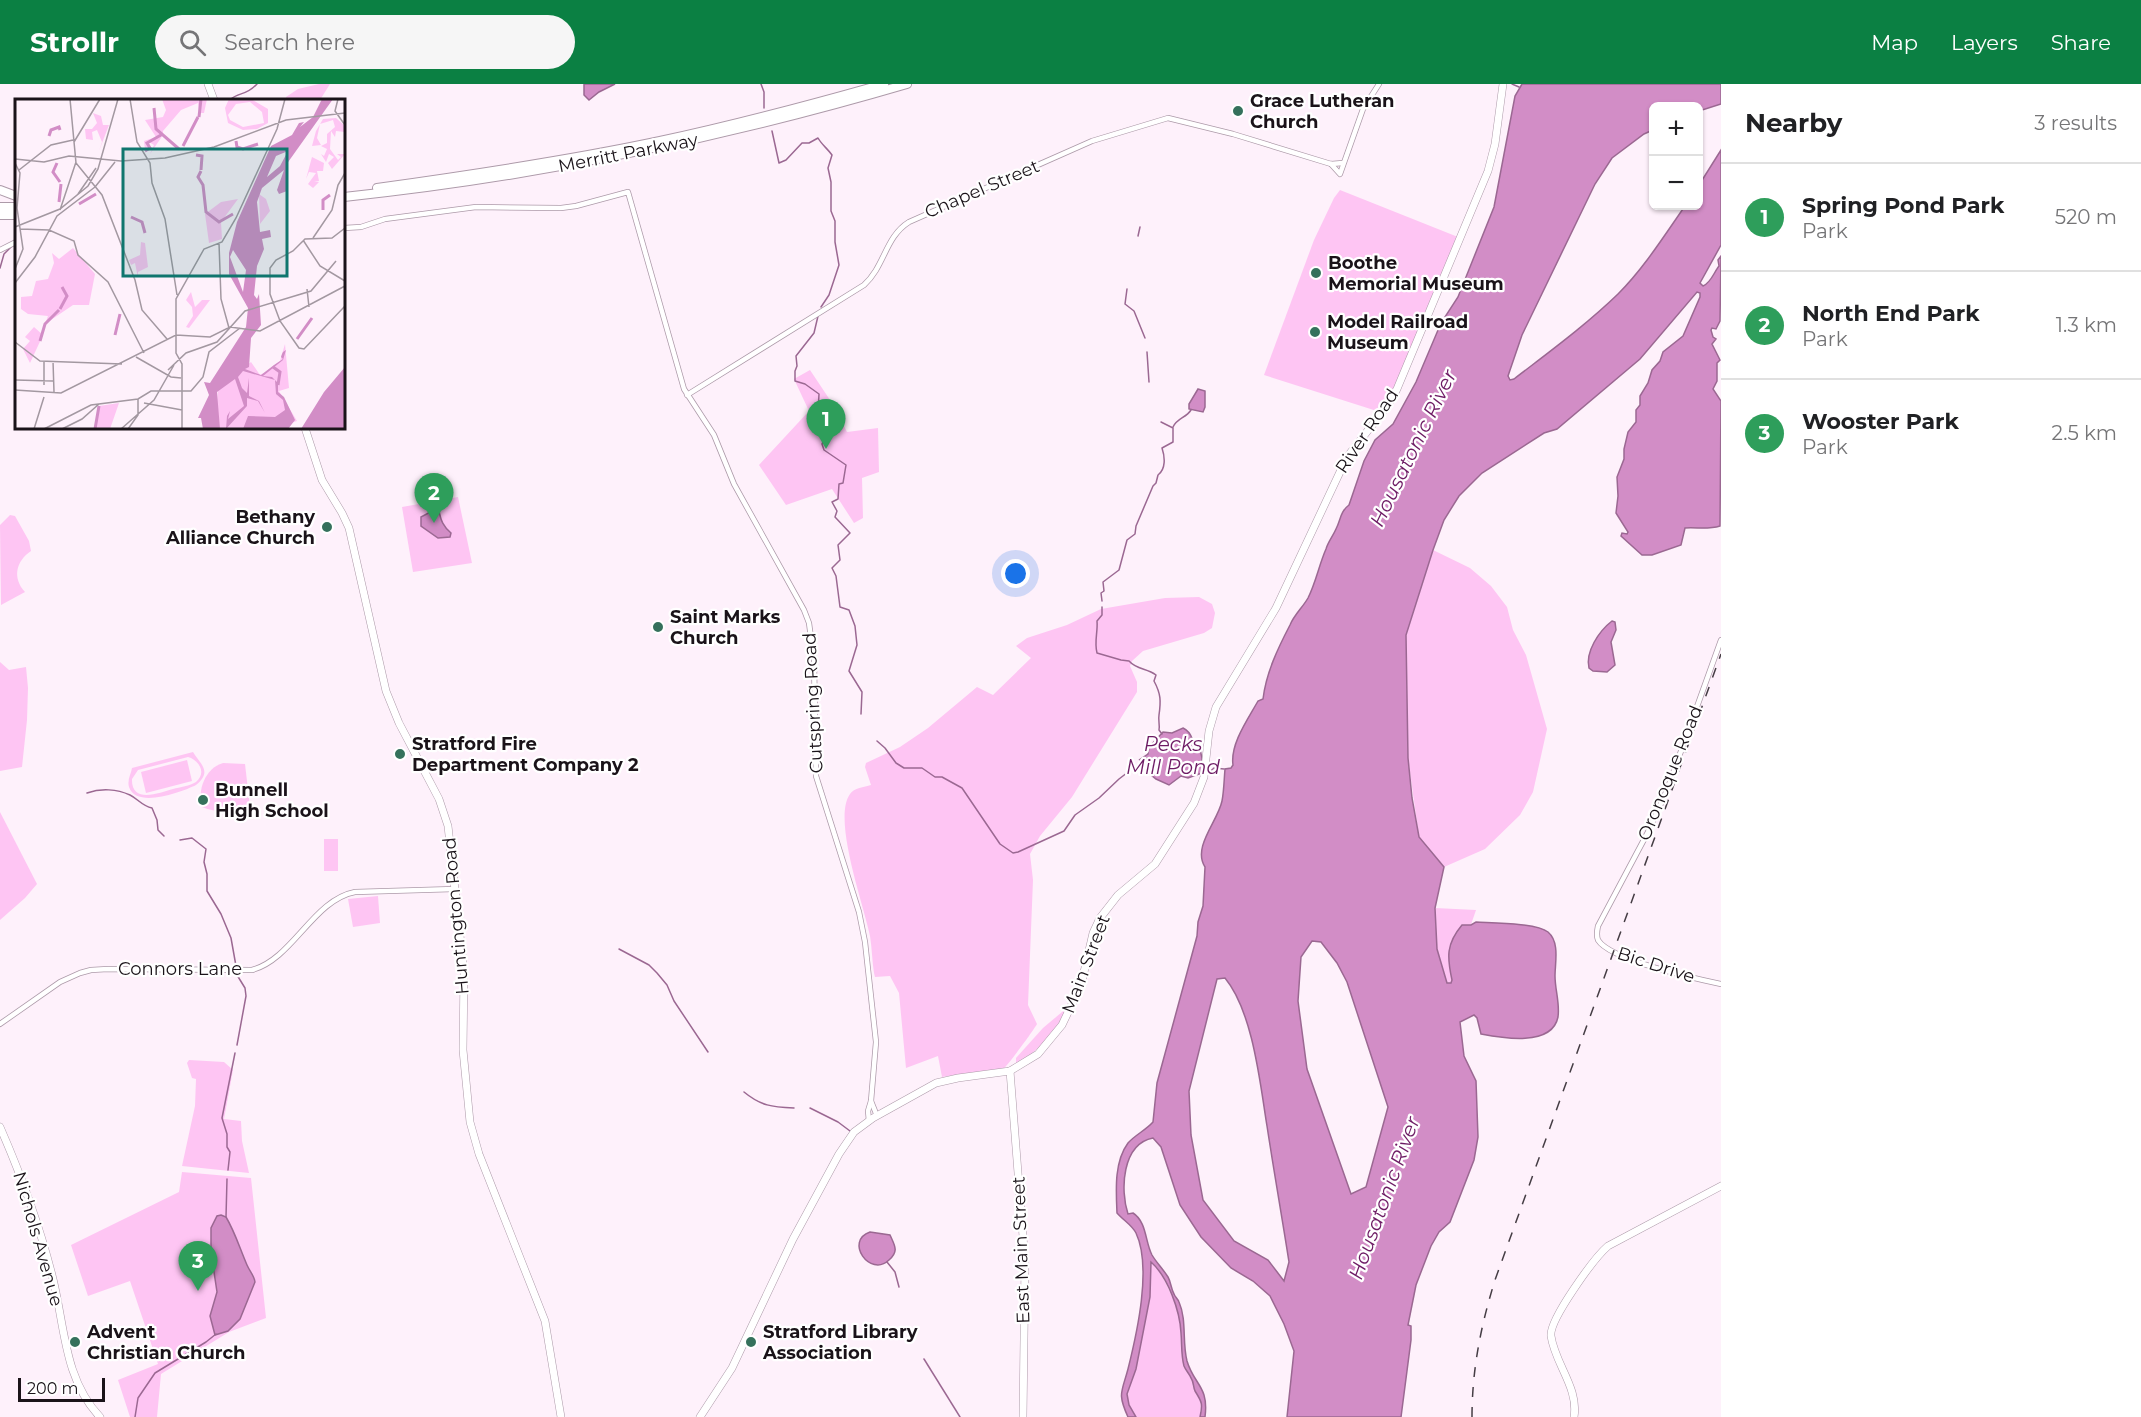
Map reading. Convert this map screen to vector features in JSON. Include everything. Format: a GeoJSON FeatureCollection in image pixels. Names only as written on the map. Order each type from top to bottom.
{"type":"FeatureCollection","features":[{"type":"Feature","properties":{"kind":"highway","name":"Merritt Parkway"},"geometry":{"type":"LineString","coordinates":[[345,192],[616,153],[884,84]]}},
{"type":"Feature","properties":{"kind":"highway","name":"Merritt Parkway"},"geometry":{"type":"LineString","coordinates":[[345,197],[455,183],[616,153],[793,116],[907,84]]}},
{"type":"Feature","properties":{"kind":"highway"},"geometry":{"type":"LineString","coordinates":[[0,190],[15,196]]}},
{"type":"Feature","properties":{"kind":"main road"},"geometry":{"type":"LineString","coordinates":[[208,84],[214,99]]}},
{"type":"Feature","properties":{"kind":"main road","name":"River Road"},"geometry":{"type":"LineString","coordinates":[[1221,698],[1279,603],[1347,457],[1388,405],[1404,375],[1488,171],[1495,144],[1503,84]]}},
{"type":"Feature","properties":{"kind":"main road","name":"Huntington Road"},"geometry":{"type":"LineString","coordinates":[[305,429],[322,480],[349,528],[386,691],[393,710],[442,806],[449,830],[464,979],[463,1050],[470,1122],[479,1154],[545,1321],[561,1417]]}},
{"type":"Feature","properties":{"kind":"main road","name":"Main Street"},"geometry":{"type":"LineString","coordinates":[[700,1417],[732,1368],[793,1239],[839,1154],[854,1132],[877,1116],[942,1081],[1010,1071],[1038,1054],[1062,1025],[1081,985],[1100,918],[1114,899],[1150,870],[1160,858],[1194,803],[1205,773],[1210,725],[1221,698]]}},
{"type":"Feature","properties":{"kind":"main road","name":"East Main Street"},"geometry":{"type":"LineString","coordinates":[[1010,1071],[1025,1262],[1023,1417]]}},
{"type":"Feature","properties":{"kind":"main road","name":"Nichols Avenue"},"geometry":{"type":"LineString","coordinates":[[0,1127],[23,1179],[49,1263],[72,1368],[89,1405],[100,1417]]}},
{"type":"Feature","properties":{"kind":"main road"},"geometry":{"type":"LineString","coordinates":[[1575,1417],[1574,1397],[1551,1334],[1559,1311],[1608,1246],[1721,1186]]}},
{"type":"Feature","properties":{"kind":"street"},"geometry":{"type":"LineString","coordinates":[[1331,164],[1340,174],[1363,109],[1378,84]]}},
{"type":"Feature","properties":{"kind":"street","name":"Chapel Street"},"geometry":{"type":"LineString","coordinates":[[687,395],[864,285],[877,271],[894,234],[909,222],[1101,137],[1168,118],[1233,134],[1331,164],[1343,163]]}},
{"type":"Feature","properties":{"kind":"street","name":"Cutspring Road"},"geometry":{"type":"LineString","coordinates":[[345,228],[361,227],[385,219],[476,207],[541,209],[576,206],[628,192],[687,395],[714,435],[734,484],[809,623],[815,674],[816,776],[859,912],[865,942],[876,1042],[871,1101],[868,1111],[869,1121]]}},
{"type":"Feature","properties":{"kind":"street"},"geometry":{"type":"LineString","coordinates":[[0,250],[15,242]]}},
{"type":"Feature","properties":{"kind":"street","name":"Oronoque Road"},"geometry":{"type":"LineString","coordinates":[[1597,935],[1598,926],[1648,832],[1667,790],[1721,640]]}},
{"type":"Feature","properties":{"kind":"street","name":"Connors Lane"},"geometry":{"type":"LineString","coordinates":[[0,1024],[60,982],[91,970],[260,968],[271,961],[335,900],[349,894],[455,889]]}},
{"type":"Feature","properties":{"kind":"street","name":"Bic Drive"},"geometry":{"type":"LineString","coordinates":[[1597,935],[1603,945],[1614,952],[1672,973],[1721,984]]}},
{"type":"Feature","properties":{"kind":"street","name":"Cutspring Road"},"geometry":{"type":"LineString","coordinates":[[871,1101],[877,1116]]}},
{"type":"Feature","properties":{"kind":"shaded area"},"geometry":{"type":"Polygon","coordinates":[[[330,84],[321,99],[286,99],[298,89],[330,84]]]}},
{"type":"Feature","properties":{"kind":"shaded area"},"geometry":{"type":"Polygon","coordinates":[[[1340,190],[1458,237],[1396,386],[1380,412],[1264,375],[1314,240],[1340,190]]]}},
{"type":"Feature","properties":{"kind":"shaded area"},"geometry":{"type":"Polygon","coordinates":[[[810,370],[832,403],[847,432],[878,428],[879,472],[862,478],[863,518],[854,523],[832,489],[786,505],[759,465],[809,411],[794,379],[810,370]]]}},
{"type":"Feature","properties":{"kind":"shaded area"},"geometry":{"type":"Polygon","coordinates":[[[458,497],[472,563],[413,572],[402,507],[458,497]]]}},
{"type":"Feature","properties":{"kind":"shaded area"},"geometry":{"type":"Polygon","coordinates":[[[10,515],[15,516],[29,541],[31,551],[19,565],[17,576],[25,592],[1,605],[0,525],[10,515]]]}},
{"type":"Feature","properties":{"kind":"shaded area"},"geometry":{"type":"Polygon","coordinates":[[[1433,550],[1470,568],[1491,586],[1507,607],[1513,630],[1526,655],[1547,729],[1533,792],[1520,815],[1485,849],[1444,867],[1419,837],[1408,758],[1406,635],[1433,550]]]}},
{"type":"Feature","properties":{"kind":"shaded area"},"geometry":{"type":"Polygon","coordinates":[[[1199,597],[1212,604],[1215,613],[1212,628],[1204,633],[1143,651],[1132,661],[1130,666],[1137,682],[1137,692],[1072,797],[1040,836],[1030,854],[1033,880],[1028,1005],[1037,1024],[1003,1069],[942,1077],[938,1056],[906,1068],[899,993],[890,976],[875,977],[870,936],[847,842],[845,806],[852,792],[871,785],[865,767],[866,763],[900,747],[928,728],[977,687],[993,695],[1031,658],[1016,646],[1027,638],[1067,625],[1101,609],[1165,598],[1199,597]]]}},
{"type":"Feature","properties":{"kind":"shaded area"},"geometry":{"type":"Polygon","coordinates":[[[0,662],[9,670],[26,667],[28,688],[22,767],[0,771],[0,662]]]}},
{"type":"Feature","properties":{"kind":"shaded area"},"geometry":{"type":"Polygon","coordinates":[[[193,752],[204,768],[204,776],[196,785],[170,795],[140,797],[133,794],[129,787],[132,768],[193,752]],[[188,757],[138,770],[132,779],[133,787],[136,792],[147,795],[194,783],[201,775],[201,771],[188,757]]]}},
{"type":"Feature","properties":{"kind":"shaded area"},"geometry":{"type":"Polygon","coordinates":[[[187,760],[192,781],[146,793],[141,772],[187,760]]]}},
{"type":"Feature","properties":{"kind":"shaded area"},"geometry":{"type":"Polygon","coordinates":[[[223,763],[245,764],[250,807],[220,811],[202,807],[201,794],[204,781],[211,770],[223,763]]]}},
{"type":"Feature","properties":{"kind":"shaded area"},"geometry":{"type":"Polygon","coordinates":[[[0,812],[37,884],[0,920],[0,812]]]}},
{"type":"Feature","properties":{"kind":"shaded area"},"geometry":{"type":"Polygon","coordinates":[[[324,839],[338,839],[338,871],[324,871],[324,839]]]}},
{"type":"Feature","properties":{"kind":"shaded area"},"geometry":{"type":"Polygon","coordinates":[[[378,896],[380,923],[353,927],[348,899],[378,896]]]}},
{"type":"Feature","properties":{"kind":"shaded area"},"geometry":{"type":"Polygon","coordinates":[[[1435,908],[1476,910],[1451,983],[1447,984],[1437,949],[1435,908]]]}},
{"type":"Feature","properties":{"kind":"shaded area"},"geometry":{"type":"Polygon","coordinates":[[[1068,1007],[1046,1040],[1033,1053],[1016,1064],[1016,1058],[1043,1028],[1068,1007]]]}},
{"type":"Feature","properties":{"kind":"shaded area"},"geometry":{"type":"Polygon","coordinates":[[[189,1060],[224,1062],[233,1070],[224,1119],[241,1121],[242,1141],[249,1173],[182,1166],[195,1106],[196,1079],[192,1078],[187,1063],[189,1060]]]}},
{"type":"Feature","properties":{"kind":"shaded area"},"geometry":{"type":"Polygon","coordinates":[[[182,1172],[251,1178],[266,1318],[229,1332],[161,1374],[157,1417],[130,1417],[118,1380],[158,1364],[130,1281],[88,1296],[71,1245],[179,1192],[182,1172]]]}},
{"type":"Feature","properties":{"kind":"shaded area"},"geometry":{"type":"Polygon","coordinates":[[[1151,1262],[1159,1271],[1177,1304],[1186,1370],[1193,1380],[1195,1391],[1199,1394],[1200,1417],[1136,1417],[1129,1405],[1127,1394],[1136,1369],[1150,1297],[1151,1262]]]}},
{"type":"Feature","properties":{"kind":"water"},"geometry":{"type":"Polygon","coordinates":[[[584,84],[615,84],[589,100],[584,95],[584,84]]]}},
{"type":"Feature","properties":{"kind":"water","name":"Housatonic River"},"geometry":{"type":"Polygon","coordinates":[[[1522,84],[1721,84],[1721,104],[1703,110],[1703,102],[1649,102],[1649,132],[1612,158],[1595,184],[1522,335],[1508,376],[1510,380],[1514,379],[1541,359],[1618,294],[1653,252],[1682,210],[1703,210],[1703,179],[1721,150],[1721,245],[1700,283],[1703,286],[1710,280],[1719,266],[1718,260],[1721,256],[1720,321],[1716,329],[1711,330],[1716,339],[1712,344],[1720,360],[1717,363],[1717,381],[1713,389],[1721,401],[1720,526],[1685,528],[1681,545],[1652,555],[1642,555],[1621,536],[1622,533],[1627,534],[1628,532],[1616,513],[1617,477],[1624,459],[1628,432],[1636,422],[1636,410],[1640,405],[1640,396],[1663,352],[1683,336],[1700,297],[1700,293],[1697,292],[1640,359],[1557,429],[1544,433],[1482,473],[1459,496],[1444,520],[1406,635],[1408,758],[1412,798],[1419,837],[1444,867],[1435,908],[1437,949],[1447,983],[1451,983],[1452,980],[1449,964],[1450,945],[1462,925],[1471,925],[1476,922],[1514,924],[1542,929],[1552,936],[1554,941],[1558,1017],[1554,1027],[1546,1033],[1537,1037],[1525,1038],[1481,1034],[1474,1015],[1460,1022],[1464,1056],[1476,1081],[1478,1137],[1474,1160],[1450,1222],[1439,1232],[1431,1246],[1416,1285],[1408,1325],[1411,1326],[1411,1340],[1401,1417],[1287,1417],[1294,1351],[1284,1324],[1270,1296],[1253,1281],[1231,1268],[1201,1237],[1180,1205],[1161,1147],[1153,1138],[1143,1142],[1129,1158],[1124,1181],[1126,1204],[1128,1214],[1133,1213],[1141,1222],[1152,1255],[1168,1277],[1179,1302],[1183,1316],[1187,1361],[1203,1392],[1206,1407],[1205,1417],[1200,1417],[1202,1406],[1184,1366],[1176,1305],[1163,1276],[1151,1262],[1150,1297],[1136,1369],[1127,1394],[1129,1405],[1136,1417],[1128,1417],[1122,1393],[1139,1319],[1143,1264],[1136,1233],[1117,1213],[1118,1167],[1128,1143],[1153,1122],[1157,1083],[1203,906],[1205,867],[1202,851],[1207,834],[1220,809],[1225,769],[1233,765],[1234,749],[1241,732],[1258,701],[1263,699],[1277,652],[1292,621],[1311,592],[1328,544],[1342,513],[1349,505],[1364,461],[1375,440],[1393,424],[1416,382],[1441,323],[1458,297],[1494,207],[1515,96],[1522,84]],[[1312,941],[1301,957],[1298,1001],[1307,1069],[1351,1194],[1366,1187],[1388,1107],[1347,982],[1337,963],[1321,942],[1312,941]],[[1225,978],[1217,979],[1189,1091],[1191,1135],[1203,1200],[1234,1241],[1268,1260],[1284,1281],[1289,1262],[1258,1069],[1249,1028],[1235,992],[1225,978]]]}},
{"type":"Feature","properties":{"kind":"water"},"geometry":{"type":"Polygon","coordinates":[[[1198,389],[1205,391],[1203,412],[1189,409],[1189,404],[1198,389]]]}},
{"type":"Feature","properties":{"kind":"water"},"geometry":{"type":"Polygon","coordinates":[[[434,510],[439,511],[443,523],[451,533],[450,537],[438,538],[421,526],[421,517],[434,510]]]}},
{"type":"Feature","properties":{"kind":"water"},"geometry":{"type":"Polygon","coordinates":[[[1612,621],[1615,622],[1616,630],[1611,642],[1615,665],[1607,672],[1593,671],[1589,668],[1588,662],[1591,649],[1602,630],[1612,621]]]}},
{"type":"Feature","properties":{"kind":"water","name":"Pecks Mill Pond"},"geometry":{"type":"Polygon","coordinates":[[[1183,728],[1200,749],[1202,773],[1188,778],[1181,776],[1169,785],[1156,779],[1145,770],[1149,758],[1139,760],[1148,754],[1149,747],[1163,732],[1172,733],[1183,728]]]}},
{"type":"Feature","properties":{"kind":"water"},"geometry":{"type":"Polygon","coordinates":[[[217,1216],[226,1217],[255,1282],[240,1319],[228,1331],[215,1335],[210,1316],[217,1292],[211,1252],[211,1228],[217,1216]]]}},
{"type":"Feature","properties":{"kind":"water"},"geometry":{"type":"Polygon","coordinates":[[[870,1232],[890,1235],[895,1245],[892,1257],[882,1264],[868,1261],[860,1250],[859,1243],[870,1232]]]}},
{"type":"Feature","properties":{"kind":"waterway"},"geometry":{"type":"LineString","coordinates":[[232,99],[249,91],[257,84]]}},
{"type":"Feature","properties":{"kind":"waterway"},"geometry":{"type":"LineString","coordinates":[[761,84],[764,92],[764,108]]}},
{"type":"Feature","properties":{"kind":"waterway"},"geometry":{"type":"LineString","coordinates":[[1512,84],[1519,87]]}},
{"type":"Feature","properties":{"kind":"waterway"},"geometry":{"type":"LineString","coordinates":[[772,131],[779,163],[786,160],[802,143],[809,143],[818,138],[832,155],[828,168],[831,182],[831,211],[835,221],[835,242],[839,265],[829,295],[821,307]]}},
{"type":"Feature","properties":{"kind":"waterway"},"geometry":{"type":"LineString","coordinates":[[1138,236],[1140,227]]}},
{"type":"Feature","properties":{"kind":"waterway"},"geometry":{"type":"LineString","coordinates":[[0,268],[4,254],[11,247]]}},
{"type":"Feature","properties":{"kind":"waterway"},"geometry":{"type":"LineString","coordinates":[[1127,289],[1125,304],[1134,311],[1145,338]]}},
{"type":"Feature","properties":{"kind":"waterway"},"geometry":{"type":"LineString","coordinates":[[818,316],[814,333],[796,356],[795,381],[805,384],[819,394],[818,411],[825,437],[822,444],[824,450],[846,465],[843,483],[839,484],[838,499],[832,502],[837,511],[835,517],[850,533],[838,545],[840,560],[832,568],[836,576],[840,607],[849,610],[855,626],[857,645],[849,671],[862,692],[861,714]]}},
{"type":"Feature","properties":{"kind":"waterway"},"geometry":{"type":"LineString","coordinates":[[1147,352],[1149,382]]}},
{"type":"Feature","properties":{"kind":"waterway"},"geometry":{"type":"LineString","coordinates":[[1173,427],[1191,410]]}},
{"type":"Feature","properties":{"kind":"waterway"},"geometry":{"type":"LineString","coordinates":[[1102,601],[1103,582],[1119,570],[1127,540],[1135,534],[1136,526],[1153,486],[1164,466],[1162,448],[1173,442],[1173,428],[1161,422]]}},
{"type":"Feature","properties":{"kind":"waterway"},"geometry":{"type":"LineString","coordinates":[[1102,607],[1102,615],[1097,621],[1097,653],[1129,661],[1156,675],[1154,681],[1160,698],[1159,730],[1162,734]]}},
{"type":"Feature","properties":{"kind":"waterway"},"geometry":{"type":"LineString","coordinates":[[877,741],[896,763],[904,768],[922,768],[935,777],[942,777],[962,788],[1000,844],[1013,853],[1064,831],[1075,815],[1099,798],[1119,779],[1132,769],[1139,766],[1144,767]]}},
{"type":"Feature","properties":{"kind":"waterway"},"geometry":{"type":"LineString","coordinates":[[1207,774],[1214,768],[1224,769]]}},
{"type":"Feature","properties":{"kind":"waterway"},"geometry":{"type":"LineString","coordinates":[[87,793],[109,790],[130,795],[145,806],[152,808],[158,830],[164,836]]}},
{"type":"Feature","properties":{"kind":"waterway"},"geometry":{"type":"LineString","coordinates":[[180,840],[192,838],[206,849],[204,862],[207,891],[221,914],[231,938],[236,966]]}},
{"type":"Feature","properties":{"kind":"waterway"},"geometry":{"type":"LineString","coordinates":[[619,949],[649,965],[657,973],[667,985],[674,1001],[708,1052]]}},
{"type":"Feature","properties":{"kind":"waterway"},"geometry":{"type":"LineString","coordinates":[[237,975],[245,988],[246,996],[237,1045]]}},
{"type":"Feature","properties":{"kind":"waterway"},"geometry":{"type":"LineString","coordinates":[[228,1170],[230,1152],[222,1118],[235,1053]]}},
{"type":"Feature","properties":{"kind":"waterway"},"geometry":{"type":"LineString","coordinates":[[744,1092],[767,1105],[794,1108]]}},
{"type":"Feature","properties":{"kind":"waterway"},"geometry":{"type":"LineString","coordinates":[[810,1108],[838,1122],[850,1131]]}},
{"type":"Feature","properties":{"kind":"waterway"},"geometry":{"type":"LineString","coordinates":[[226,1217],[227,1179]]}},
{"type":"Feature","properties":{"kind":"waterway"},"geometry":{"type":"LineString","coordinates":[[887,1262],[895,1272],[899,1287]]}},
{"type":"Feature","properties":{"kind":"waterway"},"geometry":{"type":"LineString","coordinates":[[135,1417],[138,1398],[155,1373],[216,1334]]}},
{"type":"Feature","properties":{"kind":"waterway"},"geometry":{"type":"LineString","coordinates":[[924,1359],[960,1417]]}},
{"type":"Feature","properties":{"kind":"railway"},"geometry":{"type":"LineString","coordinates":[[1472,1417],[1478,1347],[1495,1280],[1721,654]]}},
{"type":"Feature","properties":{"kind":"place","name":"Grace Lutheran Church"},"geometry":{"type":"Point","coordinates":[1238,111]}},
{"type":"Feature","properties":{"kind":"place","name":"Boothe Memorial Museum"},"geometry":{"type":"Point","coordinates":[1316,273]}},
{"type":"Feature","properties":{"kind":"place","name":"Model Railroad Museum"},"geometry":{"type":"Point","coordinates":[1315,332]}},
{"type":"Feature","properties":{"kind":"place","name":"Spring Pond Park"},"geometry":{"type":"Point","coordinates":[826,449]}},
{"type":"Feature","properties":{"kind":"place","name":"North End Park"},"geometry":{"type":"Point","coordinates":[434,523]}},
{"type":"Feature","properties":{"kind":"place","name":"Bethany Alliance Church"},"geometry":{"type":"Point","coordinates":[327,527]}},
{"type":"Feature","properties":{"kind":"place","name":"Saint Marks Church"},"geometry":{"type":"Point","coordinates":[658,627]}},
{"type":"Feature","properties":{"kind":"place","name":"Stratford Fire Department Company 2"},"geometry":{"type":"Point","coordinates":[400,754]}},
{"type":"Feature","properties":{"kind":"place","name":"Bunnell High School"},"geometry":{"type":"Point","coordinates":[203,800]}},
{"type":"Feature","properties":{"kind":"place","name":"Wooster Park"},"geometry":{"type":"Point","coordinates":[198,1291]}},
{"type":"Feature","properties":{"kind":"place","name":"Advent Christian Church"},"geometry":{"type":"Point","coordinates":[75,1342]}},
{"type":"Feature","properties":{"kind":"place","name":"Stratford Library Association"},"geometry":{"type":"Point","coordinates":[751,1342]}}]}
